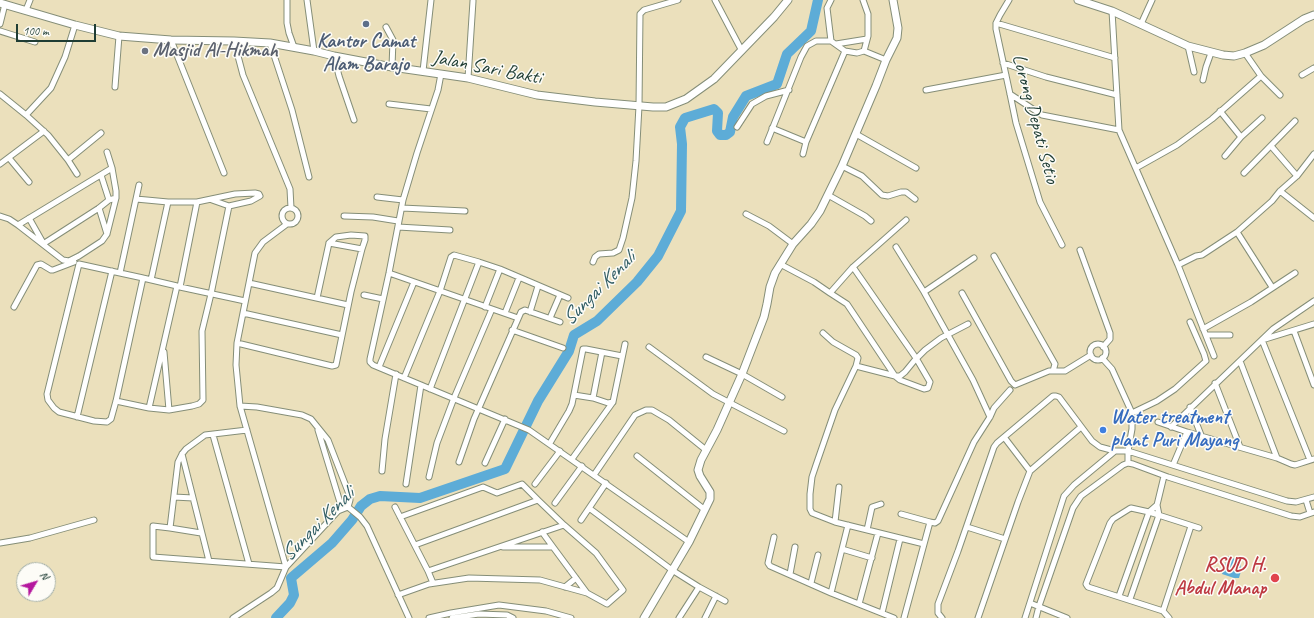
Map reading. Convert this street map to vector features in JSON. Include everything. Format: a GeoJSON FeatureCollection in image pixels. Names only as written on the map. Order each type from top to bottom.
{"type":"FeatureCollection","features":[{"type":"Feature","properties":{"kind":"main road","name":"Jalan Sari Bakti"},"geometry":{"type":"LineString","coordinates":[[3,3],[75,25],[119,36],[172,40],[270,43],[392,67],[468,78],[536,95],[595,102],[666,107],[686,99],[714,79],[774,17],[788,0]]}},
{"type":"Feature","properties":{"kind":"main road"},"geometry":{"type":"LineString","coordinates":[[644,618],[689,542],[710,499],[711,495],[709,489],[700,476],[698,470],[742,374],[764,317],[768,304],[770,287],[775,273],[793,244],[816,217],[828,195],[856,134],[886,60],[897,38],[898,28],[893,0]]}},
{"type":"Feature","properties":{"kind":"main road"},"geometry":{"type":"LineString","coordinates":[[1078,0],[1112,11],[1188,46],[1211,53],[1234,56],[1264,45],[1304,19],[1314,15]]}},
{"type":"Feature","properties":{"kind":"street"},"geometry":{"type":"LineString","coordinates":[[26,10],[30,0]]}},
{"type":"Feature","properties":{"kind":"street"},"geometry":{"type":"LineString","coordinates":[[287,0],[287,23],[294,47]]}},
{"type":"Feature","properties":{"kind":"street"},"geometry":{"type":"LineString","coordinates":[[307,0],[314,51]]}},
{"type":"Feature","properties":{"kind":"street"},"geometry":{"type":"LineString","coordinates":[[423,71],[431,0]]}},
{"type":"Feature","properties":{"kind":"street"},"geometry":{"type":"LineString","coordinates":[[593,262],[595,257],[599,254],[616,252],[619,250],[632,198],[639,106],[640,14],[644,10],[678,0]]}},
{"type":"Feature","properties":{"kind":"street"},"geometry":{"type":"LineString","coordinates":[[715,0],[742,51]]}},
{"type":"Feature","properties":{"kind":"street"},"geometry":{"type":"LineString","coordinates":[[830,40],[827,8],[831,0]]}},
{"type":"Feature","properties":{"kind":"street"},"geometry":{"type":"LineString","coordinates":[[863,0],[868,14],[868,39],[864,51]]}},
{"type":"Feature","properties":{"kind":"street"},"geometry":{"type":"LineString","coordinates":[[1009,0],[996,23],[1115,58]]}},
{"type":"Feature","properties":{"kind":"street"},"geometry":{"type":"LineString","coordinates":[[1141,24],[1152,0]]}},
{"type":"Feature","properties":{"kind":"street"},"geometry":{"type":"LineString","coordinates":[[468,78],[473,1]]}},
{"type":"Feature","properties":{"kind":"street"},"geometry":{"type":"LineString","coordinates":[[0,24],[3,3]]}},
{"type":"Feature","properties":{"kind":"street"},"geometry":{"type":"LineString","coordinates":[[1112,11],[1119,130],[1178,265],[1214,356]]}},
{"type":"Feature","properties":{"kind":"street","name":"Lorong Depati Setio"},"geometry":{"type":"LineString","coordinates":[[996,23],[1016,123],[1040,202],[1062,245]]}},
{"type":"Feature","properties":{"kind":"street"},"geometry":{"type":"LineString","coordinates":[[26,115],[51,88],[65,58],[75,25]]}},
{"type":"Feature","properties":{"kind":"street"},"geometry":{"type":"LineString","coordinates":[[386,27],[393,40],[392,67]]}},
{"type":"Feature","properties":{"kind":"street"},"geometry":{"type":"LineString","coordinates":[[0,31],[35,42]]}},
{"type":"Feature","properties":{"kind":"street"},"geometry":{"type":"LineString","coordinates":[[115,87],[119,36]]}},
{"type":"Feature","properties":{"kind":"street"},"geometry":{"type":"LineString","coordinates":[[836,44],[868,39]]}},
{"type":"Feature","properties":{"kind":"street"},"geometry":{"type":"LineString","coordinates":[[172,40],[224,173]]}},
{"type":"Feature","properties":{"kind":"street"},"geometry":{"type":"LineString","coordinates":[[767,142],[807,46],[816,41],[830,40],[845,51],[857,53],[864,51],[886,60]]}},
{"type":"Feature","properties":{"kind":"street"},"geometry":{"type":"LineString","coordinates":[[234,41],[243,75],[290,189],[292,208],[297,212],[298,218],[294,223],[287,224],[263,242],[255,253],[237,343],[236,365],[240,406],[286,567]]}},
{"type":"Feature","properties":{"kind":"street"},"geometry":{"type":"LineString","coordinates":[[270,43],[292,110],[309,177]]}},
{"type":"Feature","properties":{"kind":"street"},"geometry":{"type":"LineString","coordinates":[[1188,46],[1194,72]]}},
{"type":"Feature","properties":{"kind":"street"},"geometry":{"type":"LineString","coordinates":[[803,154],[806,142],[845,51]]}},
{"type":"Feature","properties":{"kind":"street"},"geometry":{"type":"LineString","coordinates":[[1203,80],[1211,53]]}},
{"type":"Feature","properties":{"kind":"street"},"geometry":{"type":"LineString","coordinates":[[1245,53],[1261,76],[1280,96]]}},
{"type":"Feature","properties":{"kind":"street"},"geometry":{"type":"LineString","coordinates":[[334,56],[338,76],[354,120]]}},
{"type":"Feature","properties":{"kind":"street"},"geometry":{"type":"LineString","coordinates":[[1003,62],[1046,77],[1117,95]]}},
{"type":"Feature","properties":{"kind":"street"},"geometry":{"type":"LineString","coordinates":[[1302,75],[1314,68]]}},
{"type":"Feature","properties":{"kind":"street"},"geometry":{"type":"LineString","coordinates":[[441,74],[438,90],[403,200],[370,362],[373,365],[529,430],[550,443],[689,542]]}},
{"type":"Feature","properties":{"kind":"street"},"geometry":{"type":"LineString","coordinates":[[926,90],[1006,75]]}},
{"type":"Feature","properties":{"kind":"street"},"geometry":{"type":"LineString","coordinates":[[1136,168],[1177,146],[1212,119],[1261,76]]}},
{"type":"Feature","properties":{"kind":"street"},"geometry":{"type":"LineString","coordinates":[[737,127],[752,104],[766,96],[789,90]]}},
{"type":"Feature","properties":{"kind":"street"},"geometry":{"type":"LineString","coordinates":[[0,94],[44,131],[68,160],[77,174]]}},
{"type":"Feature","properties":{"kind":"street"},"geometry":{"type":"LineString","coordinates":[[1010,94],[1042,115],[1119,130]]}},
{"type":"Feature","properties":{"kind":"street"},"geometry":{"type":"LineString","coordinates":[[388,104],[431,109]]}},
{"type":"Feature","properties":{"kind":"street"},"geometry":{"type":"LineString","coordinates":[[1220,111],[1241,138]]}},
{"type":"Feature","properties":{"kind":"street"},"geometry":{"type":"LineString","coordinates":[[1225,156],[1262,118]]}},
{"type":"Feature","properties":{"kind":"street"},"geometry":{"type":"LineString","coordinates":[[1244,173],[1295,121]]}},
{"type":"Feature","properties":{"kind":"street"},"geometry":{"type":"LineString","coordinates":[[772,128],[806,142]]}},
{"type":"Feature","properties":{"kind":"street"},"geometry":{"type":"LineString","coordinates":[[0,164],[10,158],[44,131]]}},
{"type":"Feature","properties":{"kind":"street"},"geometry":{"type":"LineString","coordinates":[[68,160],[101,133]]}},
{"type":"Feature","properties":{"kind":"street"},"geometry":{"type":"LineString","coordinates":[[856,134],[916,168]]}},
{"type":"Feature","properties":{"kind":"street"},"geometry":{"type":"LineString","coordinates":[[1271,146],[1297,176]]}},
{"type":"Feature","properties":{"kind":"street"},"geometry":{"type":"LineString","coordinates":[[0,216],[9,219],[18,225],[66,261],[79,256],[102,241],[107,234],[116,198],[116,191],[112,168],[107,152]]}},
{"type":"Feature","properties":{"kind":"street"},"geometry":{"type":"LineString","coordinates":[[1178,265],[1196,256],[1202,255],[1237,232],[1272,201],[1280,191],[1297,176],[1314,154]]}},
{"type":"Feature","properties":{"kind":"street"},"geometry":{"type":"LineString","coordinates":[[10,158],[29,182]]}},
{"type":"Feature","properties":{"kind":"street"},"geometry":{"type":"LineString","coordinates":[[842,166],[862,176],[882,195],[888,196],[906,192],[915,199]]}},
{"type":"Feature","properties":{"kind":"street"},"geometry":{"type":"LineString","coordinates":[[18,225],[112,168]]}},
{"type":"Feature","properties":{"kind":"street"},"geometry":{"type":"LineString","coordinates":[[101,175],[109,200]]}},
{"type":"Feature","properties":{"kind":"street"},"geometry":{"type":"LineString","coordinates":[[120,273],[139,185]]}},
{"type":"Feature","properties":{"kind":"street"},"geometry":{"type":"LineString","coordinates":[[1280,191],[1314,218]]}},
{"type":"Feature","properties":{"kind":"street"},"geometry":{"type":"LineString","coordinates":[[136,199],[168,202],[197,202],[235,194],[255,193],[260,195],[251,201],[229,206],[212,200]]}},
{"type":"Feature","properties":{"kind":"street"},"geometry":{"type":"LineString","coordinates":[[828,195],[871,221]]}},
{"type":"Feature","properties":{"kind":"street"},"geometry":{"type":"LineString","coordinates":[[376,197],[403,200]]}},
{"type":"Feature","properties":{"kind":"street"},"geometry":{"type":"LineString","coordinates":[[43,244],[109,200],[116,198]]}},
{"type":"Feature","properties":{"kind":"street"},"geometry":{"type":"LineString","coordinates":[[151,280],[168,202]]}},
{"type":"Feature","properties":{"kind":"street"},"geometry":{"type":"LineString","coordinates":[[149,408],[179,286],[197,202]]}},
{"type":"Feature","properties":{"kind":"street"},"geometry":{"type":"LineString","coordinates":[[116,401],[149,408],[169,410],[196,405],[203,400],[202,331],[229,206]]}},
{"type":"Feature","properties":{"kind":"street"},"geometry":{"type":"LineString","coordinates":[[99,208],[107,234]]}},
{"type":"Feature","properties":{"kind":"street"},"geometry":{"type":"LineString","coordinates":[[287,224],[284,222],[282,215],[285,209],[292,208]]}},
{"type":"Feature","properties":{"kind":"street"},"geometry":{"type":"LineString","coordinates":[[402,208],[465,211]]}},
{"type":"Feature","properties":{"kind":"street"},"geometry":{"type":"LineString","coordinates":[[746,214],[769,226],[793,244]]}},
{"type":"Feature","properties":{"kind":"street"},"geometry":{"type":"LineString","coordinates":[[344,216],[373,217],[398,221]]}},
{"type":"Feature","properties":{"kind":"street"},"geometry":{"type":"LineString","coordinates":[[29,218],[43,244]]}},
{"type":"Feature","properties":{"kind":"street"},"geometry":{"type":"LineString","coordinates":[[830,293],[853,267],[906,220]]}},
{"type":"Feature","properties":{"kind":"street"},"geometry":{"type":"LineString","coordinates":[[398,228],[450,230]]}},
{"type":"Feature","properties":{"kind":"street"},"geometry":{"type":"LineString","coordinates":[[1237,232],[1272,287]]}},
{"type":"Feature","properties":{"kind":"street"},"geometry":{"type":"LineString","coordinates":[[237,343],[336,366],[348,305],[365,236],[351,234],[336,237],[329,243],[317,298]]}},
{"type":"Feature","properties":{"kind":"street"},"geometry":{"type":"LineString","coordinates":[[329,243],[362,249]]}},
{"type":"Feature","properties":{"kind":"street"},"geometry":{"type":"LineString","coordinates":[[896,248],[924,292],[972,380],[990,417]]}},
{"type":"Feature","properties":{"kind":"street"},"geometry":{"type":"LineString","coordinates":[[1080,250],[1110,332],[1110,340],[1103,347]]}},
{"type":"Feature","properties":{"kind":"street"},"geometry":{"type":"LineString","coordinates":[[404,378],[440,291],[451,257],[454,255],[479,262],[568,298]]}},
{"type":"Feature","properties":{"kind":"street"},"geometry":{"type":"LineString","coordinates":[[14,307],[37,265],[41,264],[53,270],[72,263],[79,256]]}},
{"type":"Feature","properties":{"kind":"street"},"geometry":{"type":"LineString","coordinates":[[994,256],[1055,364],[1053,371]]}},
{"type":"Feature","properties":{"kind":"street"},"geometry":{"type":"LineString","coordinates":[[924,292],[974,258]]}},
{"type":"Feature","properties":{"kind":"street"},"geometry":{"type":"LineString","coordinates":[[430,388],[479,262]]}},
{"type":"Feature","properties":{"kind":"street"},"geometry":{"type":"LineString","coordinates":[[143,278],[111,419],[108,422],[94,421],[59,412],[48,400],[47,394],[79,264],[112,271],[179,286],[211,294],[245,301]]}},
{"type":"Feature","properties":{"kind":"street"},"geometry":{"type":"LineString","coordinates":[[780,264],[814,282],[847,304],[895,376],[900,380],[924,389],[928,388],[930,382],[916,358],[853,267]]}},
{"type":"Feature","properties":{"kind":"street"},"geometry":{"type":"LineString","coordinates":[[485,306],[500,270]]}},
{"type":"Feature","properties":{"kind":"street"},"geometry":{"type":"LineString","coordinates":[[77,417],[112,271]]}},
{"type":"Feature","properties":{"kind":"street"},"geometry":{"type":"LineString","coordinates":[[389,273],[518,318]]}},
{"type":"Feature","properties":{"kind":"street"},"geometry":{"type":"LineString","coordinates":[[1203,329],[1252,302],[1272,287],[1295,273]]}},
{"type":"Feature","properties":{"kind":"street"},"geometry":{"type":"LineString","coordinates":[[505,314],[520,278]]}},
{"type":"Feature","properties":{"kind":"street"},"geometry":{"type":"LineString","coordinates":[[249,282],[348,305]]}},
{"type":"Feature","properties":{"kind":"street"},"geometry":{"type":"LineString","coordinates":[[379,367],[414,282]]}},
{"type":"Feature","properties":{"kind":"street"},"geometry":{"type":"LineString","coordinates":[[530,312],[538,286]]}},
{"type":"Feature","properties":{"kind":"street"},"geometry":{"type":"LineString","coordinates":[[962,293],[1011,381],[1015,385],[1049,371],[1065,371],[1091,355]]}},
{"type":"Feature","properties":{"kind":"street"},"geometry":{"type":"LineString","coordinates":[[364,295],[383,299]]}},
{"type":"Feature","properties":{"kind":"street"},"geometry":{"type":"LineString","coordinates":[[550,318],[560,295]]}},
{"type":"Feature","properties":{"kind":"street"},"geometry":{"type":"LineString","coordinates":[[1171,427],[1190,407],[1273,329],[1314,301]]}},
{"type":"Feature","properties":{"kind":"street"},"geometry":{"type":"LineString","coordinates":[[428,477],[437,443],[454,398],[492,309]]}},
{"type":"Feature","properties":{"kind":"street"},"geometry":{"type":"LineString","coordinates":[[459,462],[479,408],[521,312],[523,310],[560,322]]}},
{"type":"Feature","properties":{"kind":"street"},"geometry":{"type":"LineString","coordinates":[[243,313],[342,335]]}},
{"type":"Feature","properties":{"kind":"street"},"geometry":{"type":"LineString","coordinates":[[1132,413],[1157,402],[1175,389],[1206,361],[1190,322]]}},
{"type":"Feature","properties":{"kind":"street"},"geometry":{"type":"LineString","coordinates":[[856,366],[900,376],[906,372],[916,358],[937,340],[968,324]]}},
{"type":"Feature","properties":{"kind":"street"},"geometry":{"type":"LineString","coordinates":[[1262,340],[1314,324]]}},
{"type":"Feature","properties":{"kind":"street"},"geometry":{"type":"LineString","coordinates":[[512,330],[563,348]]}},
{"type":"Feature","properties":{"kind":"street"},"geometry":{"type":"LineString","coordinates":[[1294,331],[1314,385]]}},
{"type":"Feature","properties":{"kind":"street"},"geometry":{"type":"LineString","coordinates":[[823,333],[833,342],[856,355],[858,358],[856,366],[831,422],[812,477],[809,507],[812,513],[835,522],[924,544]]}},
{"type":"Feature","properties":{"kind":"street"},"geometry":{"type":"LineString","coordinates":[[1206,335],[1230,335]]}},
{"type":"Feature","properties":{"kind":"street"},"geometry":{"type":"LineString","coordinates":[[1158,422],[1295,465],[1312,459],[1262,340]]}},
{"type":"Feature","properties":{"kind":"street"},"geometry":{"type":"LineString","coordinates":[[572,459],[613,402],[625,344]]}},
{"type":"Feature","properties":{"kind":"street"},"geometry":{"type":"LineString","coordinates":[[1101,344],[1106,354],[1099,360],[1095,359],[1091,355],[1090,348],[1093,345],[1101,344]]}},
{"type":"Feature","properties":{"kind":"street"},"geometry":{"type":"LineString","coordinates":[[649,346],[713,394],[784,431]]}},
{"type":"Feature","properties":{"kind":"street"},"geometry":{"type":"LineString","coordinates":[[163,347],[169,410]]}},
{"type":"Feature","properties":{"kind":"street"},"geometry":{"type":"LineString","coordinates":[[550,443],[569,411],[574,395],[583,350],[586,349],[622,356]]}},
{"type":"Feature","properties":{"kind":"street"},"geometry":{"type":"LineString","coordinates":[[593,398],[602,352]]}},
{"type":"Feature","properties":{"kind":"street"},"geometry":{"type":"LineString","coordinates":[[706,357],[742,374],[782,397]]}},
{"type":"Feature","properties":{"kind":"street"},"geometry":{"type":"LineString","coordinates":[[1102,358],[1112,368],[1132,413],[1132,430],[1128,451],[1128,464]]}},
{"type":"Feature","properties":{"kind":"street"},"geometry":{"type":"LineString","coordinates":[[1240,360],[1276,458]]}},
{"type":"Feature","properties":{"kind":"street"},"geometry":{"type":"LineString","coordinates":[[382,472],[385,439],[396,374]]}},
{"type":"Feature","properties":{"kind":"street"},"geometry":{"type":"LineString","coordinates":[[1215,383],[1240,447]]}},
{"type":"Feature","properties":{"kind":"street"},"geometry":{"type":"LineString","coordinates":[[406,484],[421,385]]}},
{"type":"Feature","properties":{"kind":"street"},"geometry":{"type":"LineString","coordinates":[[901,514],[930,522],[938,522],[974,442],[994,408],[1010,390]]}},
{"type":"Feature","properties":{"kind":"street"},"geometry":{"type":"LineString","coordinates":[[574,395],[593,398],[608,403],[613,402]]}},
{"type":"Feature","properties":{"kind":"street"},"geometry":{"type":"LineString","coordinates":[[942,618],[938,612],[938,604],[994,447],[1053,396],[1058,397],[1098,446],[1115,451],[1128,451],[1287,501],[1296,502],[1314,497]]}},
{"type":"Feature","properties":{"kind":"street"},"geometry":{"type":"LineString","coordinates":[[240,406],[257,407],[311,418],[328,440],[349,494],[350,508],[367,526],[408,618]]}},
{"type":"Feature","properties":{"kind":"street"},"geometry":{"type":"LineString","coordinates":[[1190,407],[1201,435]]}},
{"type":"Feature","properties":{"kind":"street"},"geometry":{"type":"LineString","coordinates":[[594,475],[635,416],[646,410],[652,410],[669,420],[706,450]]}},
{"type":"Feature","properties":{"kind":"street"},"geometry":{"type":"LineString","coordinates":[[485,463],[504,419]]}},
{"type":"Feature","properties":{"kind":"street"},"geometry":{"type":"LineString","coordinates":[[317,427],[342,509]]}},
{"type":"Feature","properties":{"kind":"street"},"geometry":{"type":"LineString","coordinates":[[978,618],[1030,471],[1081,427]]}},
{"type":"Feature","properties":{"kind":"street"},"geometry":{"type":"LineString","coordinates":[[170,528],[178,462],[182,454],[186,449],[205,436],[246,430]]}},
{"type":"Feature","properties":{"kind":"street"},"geometry":{"type":"LineString","coordinates":[[1173,465],[1187,432]]}},
{"type":"Feature","properties":{"kind":"street"},"geometry":{"type":"LineString","coordinates":[[213,434],[249,564]]}},
{"type":"Feature","properties":{"kind":"street"},"geometry":{"type":"LineString","coordinates":[[1004,437],[1030,471]]}},
{"type":"Feature","properties":{"kind":"street"},"geometry":{"type":"LineString","coordinates":[[535,484],[560,451]]}},
{"type":"Feature","properties":{"kind":"street"},"geometry":{"type":"LineString","coordinates":[[1025,618],[1064,496],[1074,485],[1115,451]]}},
{"type":"Feature","properties":{"kind":"street"},"geometry":{"type":"LineString","coordinates":[[182,454],[208,561]]}},
{"type":"Feature","properties":{"kind":"street"},"geometry":{"type":"LineString","coordinates":[[637,456],[705,510]]}},
{"type":"Feature","properties":{"kind":"street"},"geometry":{"type":"LineString","coordinates":[[1036,618],[1073,508],[1081,496],[1123,465],[1133,464],[1164,476],[1291,516],[1300,517],[1312,512],[1306,500]]}},
{"type":"Feature","properties":{"kind":"street"},"geometry":{"type":"LineString","coordinates":[[555,503],[582,466]]}},
{"type":"Feature","properties":{"kind":"street"},"geometry":{"type":"LineString","coordinates":[[1130,599],[1159,516],[1157,504],[1164,476]]}},
{"type":"Feature","properties":{"kind":"street"},"geometry":{"type":"LineString","coordinates":[[580,520],[606,483]]}},
{"type":"Feature","properties":{"kind":"street"},"geometry":{"type":"LineString","coordinates":[[398,595],[433,583],[469,578],[540,580],[587,593],[607,604],[623,590],[596,554],[522,484],[497,493],[483,488],[400,517]]}},
{"type":"Feature","properties":{"kind":"street"},"geometry":{"type":"LineString","coordinates":[[835,522],[839,488]]}},
{"type":"Feature","properties":{"kind":"street"},"geometry":{"type":"LineString","coordinates":[[174,496],[193,498]]}},
{"type":"Feature","properties":{"kind":"street"},"geometry":{"type":"LineString","coordinates":[[415,545],[538,500]]}},
{"type":"Feature","properties":{"kind":"street"},"geometry":{"type":"LineString","coordinates":[[867,530],[872,507],[881,504]]}},
{"type":"Feature","properties":{"kind":"street"},"geometry":{"type":"LineString","coordinates":[[1119,596],[1149,512],[1157,504]]}},
{"type":"Feature","properties":{"kind":"street"},"geometry":{"type":"LineString","coordinates":[[395,507],[433,583]]}},
{"type":"Feature","properties":{"kind":"street"},"geometry":{"type":"LineString","coordinates":[[233,618],[277,588],[286,567],[342,509],[350,508]]}},
{"type":"Feature","properties":{"kind":"street"},"geometry":{"type":"LineString","coordinates":[[589,508],[672,570],[725,601]]}},
{"type":"Feature","properties":{"kind":"street"},"geometry":{"type":"LineString","coordinates":[[1169,618],[1164,611],[1088,586],[1086,584],[1111,521],[1131,508],[1149,512],[1199,528]]}},
{"type":"Feature","properties":{"kind":"street"},"geometry":{"type":"LineString","coordinates":[[0,543],[30,538],[94,520]]}},
{"type":"Feature","properties":{"kind":"street"},"geometry":{"type":"LineString","coordinates":[[904,618],[930,522]]}},
{"type":"Feature","properties":{"kind":"street"},"geometry":{"type":"LineString","coordinates":[[428,571],[564,525]]}},
{"type":"Feature","properties":{"kind":"street"},"geometry":{"type":"LineString","coordinates":[[831,593],[848,525]]}},
{"type":"Feature","properties":{"kind":"street"},"geometry":{"type":"LineString","coordinates":[[201,533],[153,526],[153,557],[286,567]]}},
{"type":"Feature","properties":{"kind":"street"},"geometry":{"type":"LineString","coordinates":[[1164,611],[1191,526]]}},
{"type":"Feature","properties":{"kind":"street"},"geometry":{"type":"LineString","coordinates":[[966,527],[1005,539]]}},
{"type":"Feature","properties":{"kind":"street"},"geometry":{"type":"LineString","coordinates":[[542,532],[587,593]]}},
{"type":"Feature","properties":{"kind":"street"},"geometry":{"type":"LineString","coordinates":[[859,604],[878,533]]}},
{"type":"Feature","properties":{"kind":"street"},"geometry":{"type":"LineString","coordinates":[[774,538],[768,562],[769,565],[831,593],[894,618]]}},
{"type":"Feature","properties":{"kind":"street"},"geometry":{"type":"LineString","coordinates":[[882,613],[900,539]]}},
{"type":"Feature","properties":{"kind":"street"},"geometry":{"type":"LineString","coordinates":[[498,547],[553,547]]}},
{"type":"Feature","properties":{"kind":"street"},"geometry":{"type":"LineString","coordinates":[[790,574],[795,547]]}},
{"type":"Feature","properties":{"kind":"street"},"geometry":{"type":"LineString","coordinates":[[842,549],[872,558]]}},
{"type":"Feature","properties":{"kind":"street"},"geometry":{"type":"LineString","coordinates":[[810,584],[818,555]]}},
{"type":"Feature","properties":{"kind":"street"},"geometry":{"type":"LineString","coordinates":[[565,587],[576,578]]}},
{"type":"Feature","properties":{"kind":"street"},"geometry":{"type":"LineString","coordinates":[[679,618],[699,586]]}},
{"type":"Feature","properties":{"kind":"street"},"geometry":{"type":"LineString","coordinates":[[705,618],[716,596]]}},
{"type":"Feature","properties":{"kind":"street"},"geometry":{"type":"LineString","coordinates":[[1030,603],[1068,618]]}},
{"type":"Feature","properties":{"kind":"street"},"geometry":{"type":"LineString","coordinates":[[429,618],[451,612],[499,605],[546,611],[571,618]]}},
{"type":"Feature","properties":{"kind":"street"},"geometry":{"type":"LineString","coordinates":[[452,618],[480,614],[502,614],[513,618]]}},
{"type":"Feature","properties":{"kind":"water"},"geometry":{"type":"Polygon","coordinates":[[[1228,556],[1240,561],[1241,571],[1239,578],[1222,574],[1228,556]]]}},
{"type":"Feature","properties":{"kind":"waterway","name":"Sungai Kenali"},"geometry":{"type":"LineString","coordinates":[[276,618],[290,603],[294,595],[291,578],[332,543],[352,520],[361,506],[370,499],[380,496],[420,498],[505,469],[538,401],[569,351],[574,335],[597,321],[637,282],[658,256],[681,211],[682,144],[680,127],[685,118],[714,109],[718,113],[717,131],[720,135],[726,135],[730,132],[733,117],[746,96],[777,84],[787,54],[811,31],[818,0]]}},
{"type":"Feature","properties":{"kind":"place","name":"Kantor Camat Alam Barajo"},"geometry":{"type":"Point","coordinates":[366,24]}},
{"type":"Feature","properties":{"kind":"place","name":"Masjid Al-Hikmah"},"geometry":{"type":"Point","coordinates":[145,51]}},
{"type":"Feature","properties":{"kind":"place","name":"Water treatment plant Puri Mayang"},"geometry":{"type":"Point","coordinates":[1103,430]}},
{"type":"Feature","properties":{"kind":"place","name":"RSUD H. Abdul Manap"},"geometry":{"type":"Point","coordinates":[1275,578]}}]}
